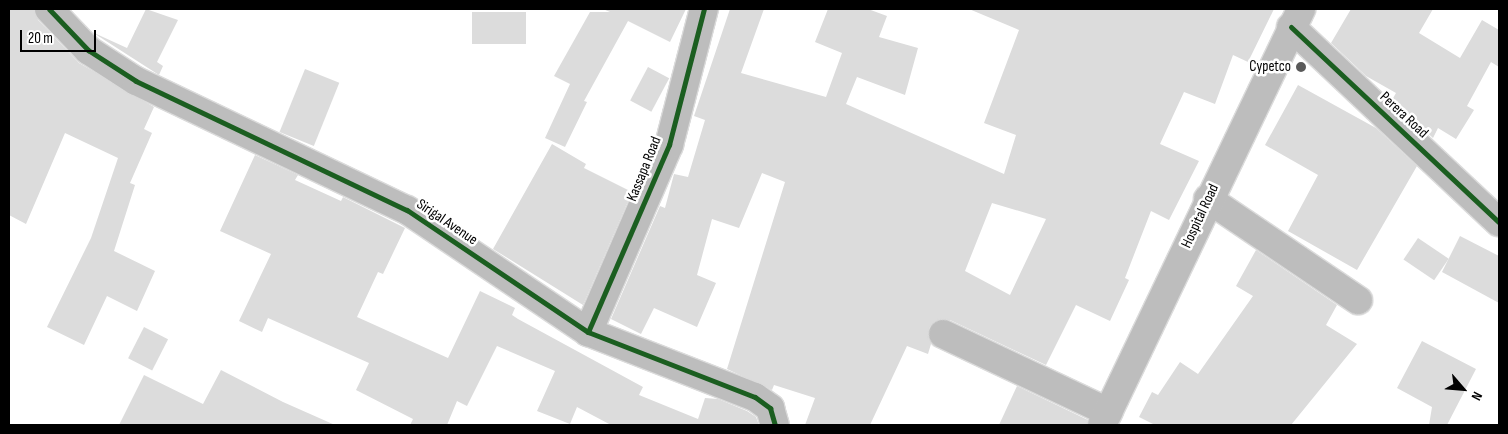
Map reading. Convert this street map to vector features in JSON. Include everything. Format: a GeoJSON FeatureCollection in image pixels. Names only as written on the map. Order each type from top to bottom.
{"type":"FeatureCollection","features":[{"type":"Feature","properties":{"kind":"street","name":"Sirigal Avenue"},"geometry":{"type":"LineString","coordinates":[[49,9],[88,50],[136,80],[407,210],[588,332],[756,397],[770,408],[775,425]]}},
{"type":"Feature","properties":{"kind":"street","name":"Kassapa Road"},"geometry":{"type":"LineString","coordinates":[[588,332],[669,145],[704,9]]}},
{"type":"Feature","properties":{"kind":"street","name":"Hospital Road"},"geometry":{"type":"LineString","coordinates":[[1105,419],[1208,199],[1296,18]]}},
{"type":"Feature","properties":{"kind":"street","name":"Perera Road"},"geometry":{"type":"LineString","coordinates":[[1296,18],[1499,222]]}},
{"type":"Feature","properties":{"kind":"street"},"geometry":{"type":"LineString","coordinates":[[1208,199],[1358,300]]}},
{"type":"Feature","properties":{"kind":"street"},"geometry":{"type":"LineString","coordinates":[[944,334],[1105,419]]}},
{"type":"Feature","properties":{"kind":"building"},"geometry":{"type":"Polygon","coordinates":[[[9,9],[34,9],[38,20],[79,63],[154,107],[144,129],[152,133],[130,183],[135,185],[114,251],[155,271],[137,311],[107,296],[84,345],[47,327],[91,238],[118,158],[65,133],[26,224],[9,215],[9,9]]]}},
{"type":"Feature","properties":{"kind":"building"},"geometry":{"type":"Polygon","coordinates":[[[146,9],[178,20],[157,62],[163,66],[159,75],[92,32],[127,48],[146,9]]]}},
{"type":"Feature","properties":{"kind":"building"},"geometry":{"type":"Polygon","coordinates":[[[603,9],[686,9],[670,42],[628,21],[584,101],[587,102],[565,147],[545,138],[570,84],[554,76],[590,12],[610,12],[603,9]]]}},
{"type":"Feature","properties":{"kind":"building"},"geometry":{"type":"Polygon","coordinates":[[[730,9],[764,9],[741,73],[826,97],[842,53],[815,42],[828,9],[868,9],[887,16],[879,37],[918,48],[905,95],[857,77],[846,104],[1004,174],[1016,135],[984,123],[1019,30],[969,9],[1274,9],[1248,62],[1233,55],[1215,104],[1184,92],[1160,144],[1199,161],[1169,220],[1151,211],[1125,278],[1129,280],[1110,321],[1076,305],[1046,365],[950,320],[935,321],[929,328],[931,344],[928,354],[907,346],[870,425],[805,425],[815,398],[774,385],[772,390],[727,369],[785,182],[762,173],[739,228],[712,219],[697,275],[716,283],[697,327],[654,308],[641,334],[611,319],[660,206],[665,208],[674,174],[688,177],[705,120],[694,116],[730,9]],[[992,203],[965,271],[1010,295],[1046,219],[992,203]]]}},
{"type":"Feature","properties":{"kind":"building"},"geometry":{"type":"Polygon","coordinates":[[[1351,9],[1433,9],[1419,33],[1460,58],[1482,20],[1499,30],[1499,67],[1491,62],[1467,106],[1474,110],[1456,139],[1438,128],[1433,138],[1392,100],[1396,93],[1366,76],[1331,43],[1351,9]]]}},
{"type":"Feature","properties":{"kind":"building"},"geometry":{"type":"Polygon","coordinates":[[[472,12],[526,12],[526,44],[472,44],[472,12]]]}},
{"type":"Feature","properties":{"kind":"building"},"geometry":{"type":"Polygon","coordinates":[[[648,67],[669,78],[651,112],[630,101],[648,67]]]}},
{"type":"Feature","properties":{"kind":"building"},"geometry":{"type":"Polygon","coordinates":[[[305,69],[339,83],[314,146],[280,132],[305,69]]]}},
{"type":"Feature","properties":{"kind":"building"},"geometry":{"type":"Polygon","coordinates":[[[1298,85],[1376,128],[1417,166],[1357,270],[1288,231],[1318,175],[1265,145],[1298,85]]]}},
{"type":"Feature","properties":{"kind":"building"},"geometry":{"type":"Polygon","coordinates":[[[552,144],[586,164],[584,168],[632,192],[583,305],[493,249],[552,144]]]}},
{"type":"Feature","properties":{"kind":"building"},"geometry":{"type":"Polygon","coordinates":[[[255,155],[298,175],[295,180],[341,201],[343,197],[405,228],[383,274],[378,272],[357,317],[448,358],[480,291],[515,308],[512,315],[518,319],[643,387],[639,395],[698,419],[705,398],[718,399],[747,411],[756,417],[759,425],[611,425],[577,407],[570,424],[537,411],[555,371],[497,346],[467,406],[457,401],[447,425],[410,425],[413,419],[356,390],[369,363],[268,318],[262,332],[239,321],[271,254],[220,231],[255,155]]]}},
{"type":"Feature","properties":{"kind":"building"},"geometry":{"type":"Polygon","coordinates":[[[1460,236],[1499,256],[1499,303],[1442,272],[1460,236]]]}},
{"type":"Feature","properties":{"kind":"building"},"geometry":{"type":"Polygon","coordinates":[[[1418,238],[1449,259],[1434,280],[1403,260],[1418,238]]]}},
{"type":"Feature","properties":{"kind":"building"},"geometry":{"type":"Polygon","coordinates":[[[1256,250],[1337,305],[1326,325],[1357,344],[1291,425],[1155,425],[1139,417],[1152,392],[1158,395],[1180,362],[1198,374],[1253,296],[1236,286],[1256,250]]]}},
{"type":"Feature","properties":{"kind":"building"},"geometry":{"type":"Polygon","coordinates":[[[144,327],[168,339],[152,370],[128,358],[144,327]]]}},
{"type":"Feature","properties":{"kind":"building"},"geometry":{"type":"Polygon","coordinates":[[[1422,341],[1476,369],[1447,425],[1429,425],[1432,407],[1397,388],[1422,341]]]}},
{"type":"Feature","properties":{"kind":"building"},"geometry":{"type":"Polygon","coordinates":[[[221,370],[283,402],[335,425],[119,425],[144,375],[203,404],[221,370]]]}},
{"type":"Feature","properties":{"kind":"building"},"geometry":{"type":"Polygon","coordinates":[[[1017,386],[1088,420],[1087,425],[999,425],[1017,386]]]}},
{"type":"Feature","properties":{"kind":"cycle path"},"geometry":{"type":"LineString","coordinates":[[49,9],[88,50],[136,81],[407,210],[588,332],[755,397],[770,408],[775,425]]}},
{"type":"Feature","properties":{"kind":"cycle path"},"geometry":{"type":"LineString","coordinates":[[588,332],[669,145],[704,9]]}},
{"type":"Feature","properties":{"kind":"cycle path"},"geometry":{"type":"LineString","coordinates":[[1291,27],[1499,222]]}},
{"type":"Feature","properties":{"kind":"place","name":"Cypetco"},"geometry":{"type":"Point","coordinates":[1301,67]}}]}
